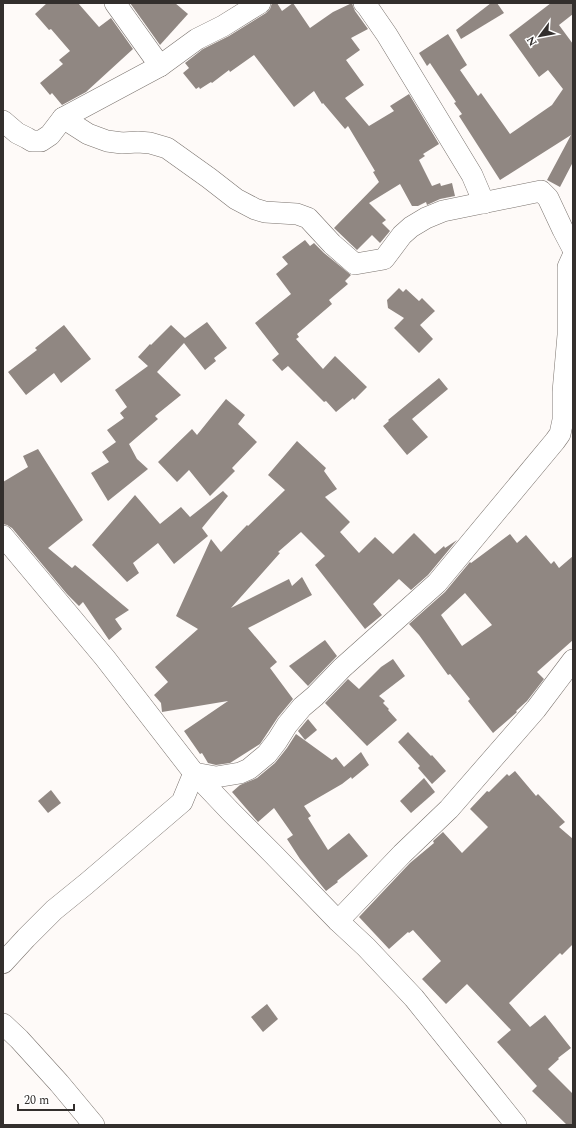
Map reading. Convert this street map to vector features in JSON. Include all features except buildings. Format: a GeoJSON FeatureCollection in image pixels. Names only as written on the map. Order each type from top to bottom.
{"type":"FeatureCollection","features":[{"type":"Feature","properties":{"kind":"street"},"geometry":{"type":"LineString","coordinates":[[115,3],[160,66]]}},
{"type":"Feature","properties":{"kind":"street"},"geometry":{"type":"LineString","coordinates":[[3,121],[27,138],[41,141],[50,135],[64,118],[160,66],[197,40],[260,3]]}},
{"type":"Feature","properties":{"kind":"street"},"geometry":{"type":"LineString","coordinates":[[364,3],[387,35],[468,168],[484,203]]}},
{"type":"Feature","properties":{"kind":"street"},"geometry":{"type":"LineString","coordinates":[[64,118],[88,134],[107,141],[122,143],[150,143],[167,148],[236,199],[255,209],[265,212],[297,214],[308,218],[332,244],[355,264],[384,259],[402,235],[411,227],[426,218],[443,211],[541,191],[548,198],[573,249]]}},
{"type":"Feature","properties":{"kind":"street"},"geometry":{"type":"LineString","coordinates":[[194,773],[216,777],[240,773],[249,769],[267,754],[287,724],[302,707],[342,668],[437,583],[568,425],[563,392],[568,335],[568,267],[573,256]]}},
{"type":"Feature","properties":{"kind":"street"},"geometry":{"type":"LineString","coordinates":[[4,538],[104,658],[194,773],[338,921],[366,947],[414,998],[516,1125]]}},
{"type":"Feature","properties":{"kind":"street"},"geometry":{"type":"LineString","coordinates":[[338,921],[402,854],[449,808],[536,709],[573,660]]}},
{"type":"Feature","properties":{"kind":"street"},"geometry":{"type":"LineString","coordinates":[[3,963],[54,910],[182,802],[194,773]]}},
{"type":"Feature","properties":{"kind":"street"},"geometry":{"type":"LineString","coordinates":[[3,1024],[19,1039],[94,1125]]}}]}
